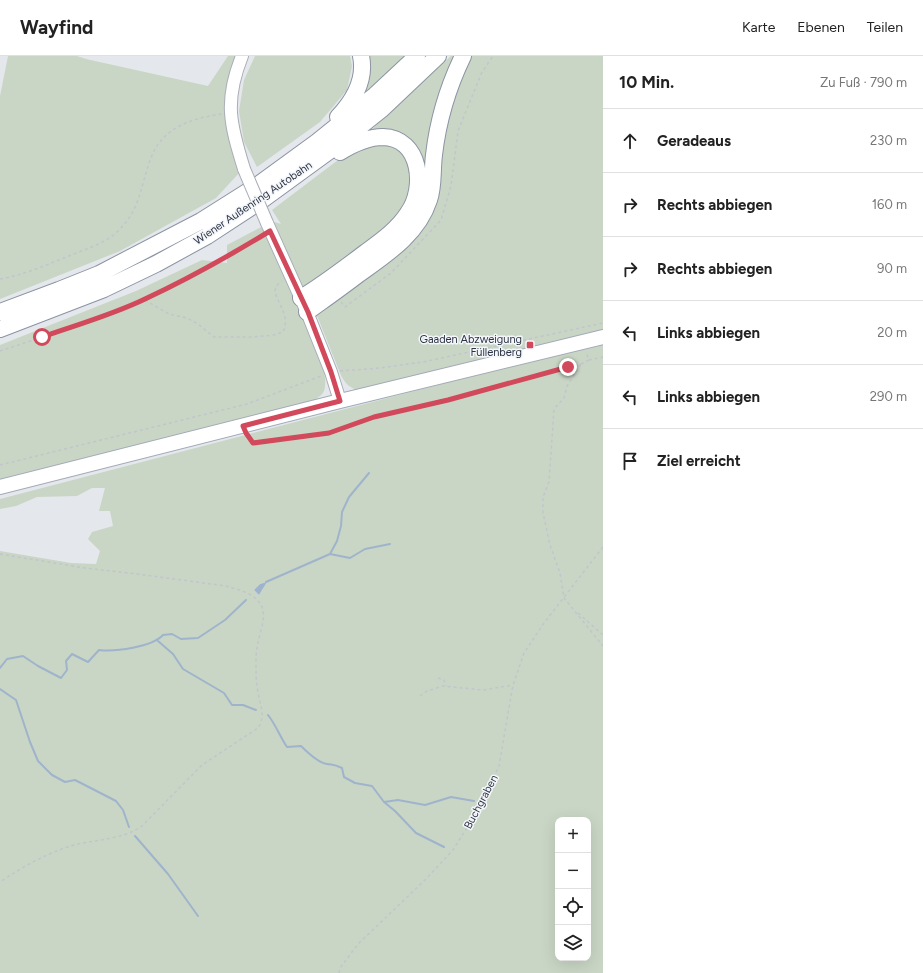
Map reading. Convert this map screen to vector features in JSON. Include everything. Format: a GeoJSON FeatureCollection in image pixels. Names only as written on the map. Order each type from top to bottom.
{"type":"FeatureCollection","features":[{"type":"Feature","properties":{"kind":"highway"},"geometry":{"type":"LineString","coordinates":[[317,142],[349,105],[355,95],[360,84],[362,73],[361,56]]}},
{"type":"Feature","properties":{"kind":"highway","name":"Wiener Außenring Autobahn"},"geometry":{"type":"LineString","coordinates":[[0,312],[99,274],[188,228],[258,185],[317,142],[374,96],[417,56]]}},
{"type":"Feature","properties":{"kind":"highway","name":"Wiener Außenring Autobahn"},"geometry":{"type":"LineString","coordinates":[[0,330],[104,289],[156,264],[207,236],[262,200],[382,109],[438,56]]}},
{"type":"Feature","properties":{"kind":"highway"},"geometry":{"type":"LineString","coordinates":[[304,305],[392,250],[408,236],[418,223],[426,209],[431,192],[434,154],[446,95],[452,78],[463,56]]}},
{"type":"Feature","properties":{"kind":"highway"},"geometry":{"type":"LineString","coordinates":[[304,305],[321,286],[392,232],[408,213],[414,203],[418,186],[417,167],[414,159],[404,146],[391,138],[376,137],[360,141],[336,154],[311,164]]}},
{"type":"Feature","properties":{"kind":"main road"},"geometry":{"type":"LineString","coordinates":[[242,56],[235,73],[232,87],[231,113],[235,140],[244,169],[304,305],[331,372],[340,401]]}},
{"type":"Feature","properties":{"kind":"main road"},"geometry":{"type":"LineString","coordinates":[[0,487],[340,401],[603,337]]}},
{"type":"Feature","properties":{"kind":"path"},"geometry":{"type":"LineString","coordinates":[[0,279],[25,274],[88,248],[107,239],[117,232],[135,208],[151,157],[163,137],[184,123],[231,113]]}},
{"type":"Feature","properties":{"kind":"path"},"geometry":{"type":"LineString","coordinates":[[0,351],[117,311],[144,300],[219,262],[269,227]]}},
{"type":"Feature","properties":{"kind":"path"},"geometry":{"type":"LineString","coordinates":[[144,300],[169,314],[187,318],[198,324],[214,337],[251,337],[274,335],[283,332],[286,323],[285,312],[274,289],[276,285],[291,276]]}},
{"type":"Feature","properties":{"kind":"path"},"geometry":{"type":"LineString","coordinates":[[0,465],[247,404],[331,372],[380,368],[422,362],[603,323]]}},
{"type":"Feature","properties":{"kind":"path"},"geometry":{"type":"LineString","coordinates":[[582,342],[589,360]]}},
{"type":"Feature","properties":{"kind":"path"},"geometry":{"type":"LineString","coordinates":[[243,426],[253,443],[329,433],[374,417],[448,400],[603,357]]}},
{"type":"Feature","properties":{"kind":"path"},"geometry":{"type":"LineString","coordinates":[[582,364],[567,386],[564,398],[554,409],[549,482],[543,497],[544,519],[550,545],[560,573],[564,598],[603,646]]}},
{"type":"Feature","properties":{"kind":"path","name":"Buchgraben"},"geometry":{"type":"LineString","coordinates":[[339,973],[340,968],[358,944],[425,880],[453,850],[480,807],[499,766],[513,685],[524,654],[544,623],[603,547]]}},
{"type":"Feature","properties":{"kind":"path"},"geometry":{"type":"LineString","coordinates":[[0,554],[85,568],[226,586],[250,595],[258,601],[262,608],[263,615],[256,653],[256,676],[262,711],[258,728],[202,764],[142,826],[127,834],[76,845],[52,852],[33,861],[0,882]]}},
{"type":"Feature","properties":{"kind":"path"},"geometry":{"type":"LineString","coordinates":[[573,610],[603,635]]}},
{"type":"Feature","properties":{"kind":"path"},"geometry":{"type":"LineString","coordinates":[[438,678],[444,680],[446,686]]}},
{"type":"Feature","properties":{"kind":"path"},"geometry":{"type":"LineString","coordinates":[[420,696],[427,691],[443,686],[483,690],[513,685]]}},
{"type":"Feature","properties":{"kind":"green space"},"geometry":{"type":"Polygon","coordinates":[[[8,56],[77,56],[208,86],[228,56],[238,56],[229,82],[240,172],[216,198],[120,251],[0,299],[0,96],[8,56]]]}},
{"type":"Feature","properties":{"kind":"green space"},"geometry":{"type":"Polygon","coordinates":[[[255,56],[350,56],[352,66],[347,90],[320,122],[257,167],[244,142],[239,111],[244,80],[255,56]]]}},
{"type":"Feature","properties":{"kind":"green space"},"geometry":{"type":"Polygon","coordinates":[[[365,56],[406,56],[358,98],[365,56]]]}},
{"type":"Feature","properties":{"kind":"green space"},"geometry":{"type":"Polygon","coordinates":[[[451,56],[603,56],[603,973],[0,973],[0,551],[71,563],[96,564],[100,551],[88,539],[92,532],[113,526],[110,511],[99,511],[105,488],[92,488],[77,496],[37,497],[16,506],[0,509],[0,499],[503,368],[357,390],[349,386],[340,373],[316,313],[271,221],[281,224],[272,210],[342,157],[451,56]],[[267,582],[260,584],[254,590],[259,595],[267,582]]]}},
{"type":"Feature","properties":{"kind":"green space"},"geometry":{"type":"Polygon","coordinates":[[[263,226],[322,363],[325,375],[325,388],[320,396],[315,400],[0,483],[0,345],[136,291],[202,260],[227,263],[227,245],[263,226]]]}},
{"type":"Feature","properties":{"kind":"water"},"geometry":{"type":"Polygon","coordinates":[[[267,582],[259,595],[254,590],[260,584],[267,582]]]}},
{"type":"Feature","properties":{"kind":"waterway"},"geometry":{"type":"LineString","coordinates":[[330,554],[337,541],[341,526],[342,512],[349,497],[369,473]]}},
{"type":"Feature","properties":{"kind":"waterway"},"geometry":{"type":"LineString","coordinates":[[266,582],[330,554],[350,558],[365,549],[390,544]]}},
{"type":"Feature","properties":{"kind":"waterway"},"geometry":{"type":"LineString","coordinates":[[0,668],[7,659],[23,656],[61,678],[67,670],[66,661],[72,654],[88,662],[99,650],[114,650],[142,646],[151,643],[163,635],[172,634],[181,639],[198,638],[225,620],[246,600]]}},
{"type":"Feature","properties":{"kind":"waterway"},"geometry":{"type":"LineString","coordinates":[[158,641],[173,654],[183,669],[224,693],[232,705],[243,705],[256,710]]}},
{"type":"Feature","properties":{"kind":"waterway"},"geometry":{"type":"LineString","coordinates":[[0,689],[16,700],[38,761],[52,775],[65,782],[75,780],[116,801],[123,810],[129,827]]}},
{"type":"Feature","properties":{"kind":"waterway"},"geometry":{"type":"LineString","coordinates":[[268,715],[287,747],[301,746],[320,762],[336,765],[342,768],[344,777],[355,783],[372,786],[384,802],[416,833],[444,847]]}},
{"type":"Feature","properties":{"kind":"waterway"},"geometry":{"type":"LineString","coordinates":[[384,802],[398,800],[425,805],[451,797],[474,801]]}},
{"type":"Feature","properties":{"kind":"waterway"},"geometry":{"type":"LineString","coordinates":[[135,836],[168,874],[198,916]]}},
{"type":"Feature","properties":{"kind":"place","name":"Gaaden Abzweigung Füllenberg"},"geometry":{"type":"Point","coordinates":[530,345]}},
{"type":"Feature","properties":{"kind":"route"},"geometry":{"type":"LineString","coordinates":[[42,337],[144,300],[219,262],[270,231],[308,312],[331,372],[340,401],[243,426],[253,443],[329,433],[374,417],[448,400],[568,367]]}}]}
